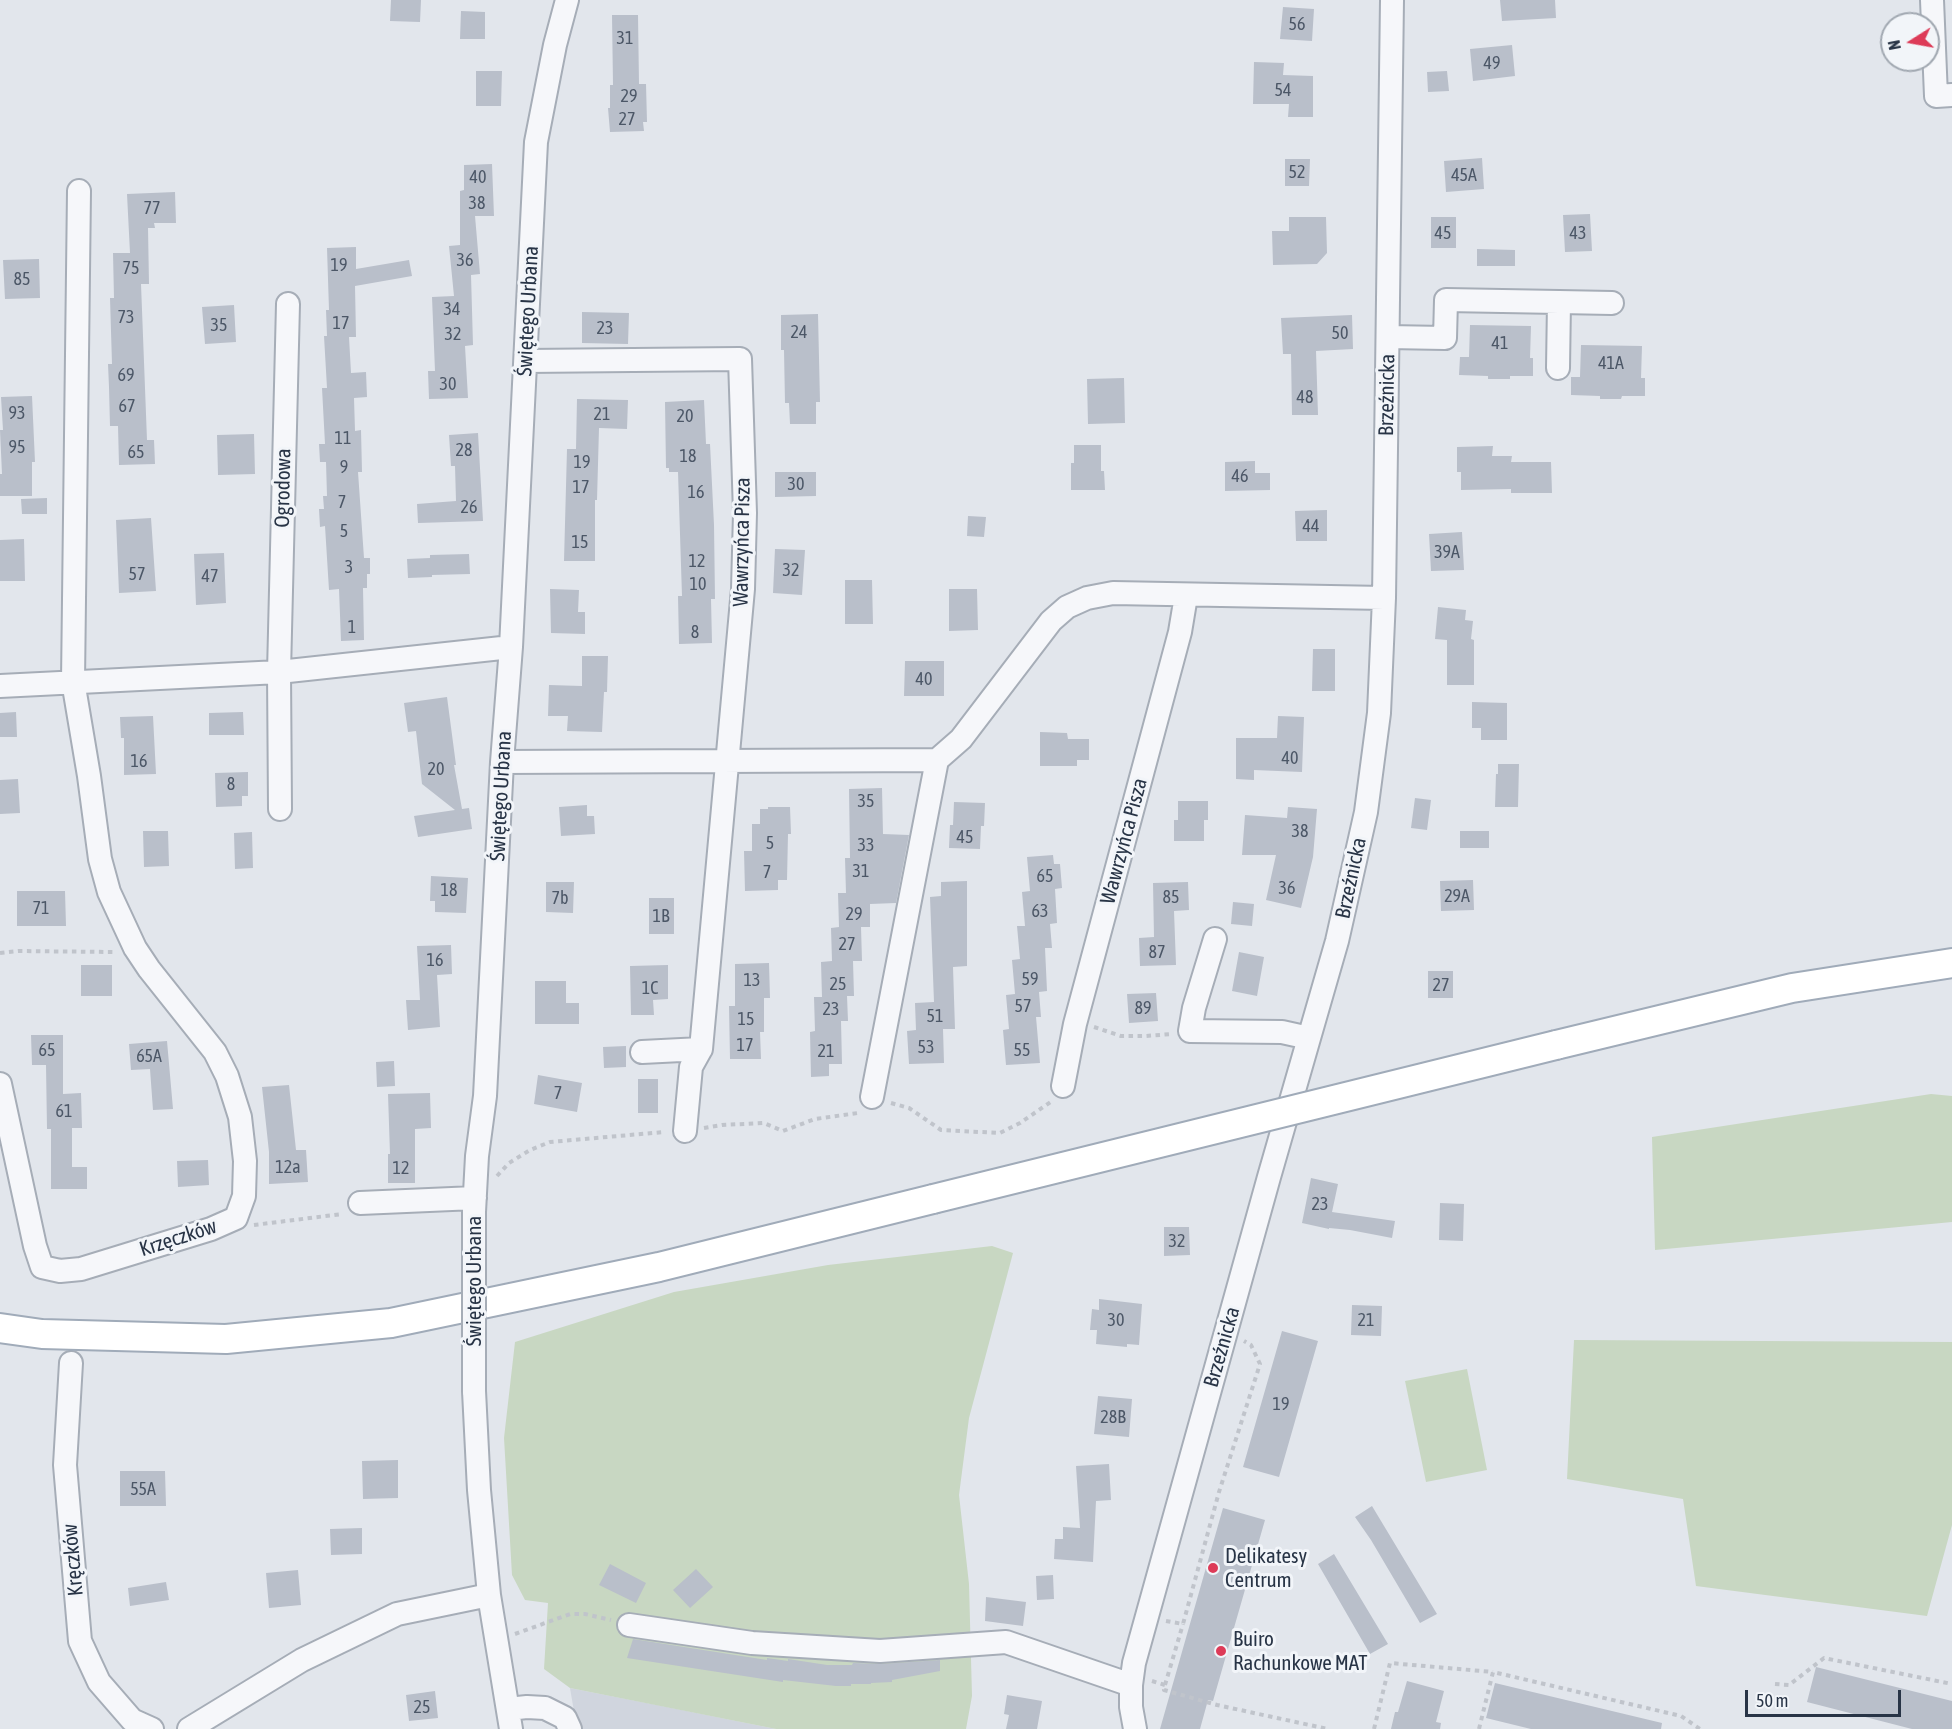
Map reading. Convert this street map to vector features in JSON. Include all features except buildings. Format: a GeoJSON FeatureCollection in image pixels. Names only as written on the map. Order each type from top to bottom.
{"type":"FeatureCollection","features":[{"type":"Feature","properties":{"kind":"main road"},"geometry":{"type":"LineString","coordinates":[[0,1328],[42,1334],[226,1339],[391,1323],[659,1267],[1792,988],[1952,963]]}},
{"type":"Feature","properties":{"kind":"street","name":"Świętego Urbana"},"geometry":{"type":"LineString","coordinates":[[509,1719],[489,1595],[479,1490],[474,1391],[475,1205],[477,1156],[485,1096],[502,762],[511,647],[536,142],[555,45],[567,0]]}},
{"type":"Feature","properties":{"kind":"street","name":"Brzeźnicka"},"geometry":{"type":"LineString","coordinates":[[1135,1729],[1131,1707],[1137,1682],[1134,1663],[1337,941],[1366,812],[1379,713],[1384,598],[1392,0]]}},
{"type":"Feature","properties":{"kind":"street"},"geometry":{"type":"LineString","coordinates":[[1938,1],[1936,96],[1952,95]]}},
{"type":"Feature","properties":{"kind":"street","name":"Krzęczków"},"geometry":{"type":"LineString","coordinates":[[0,1084],[35,1246],[42,1267],[60,1271],[81,1269],[211,1229],[236,1218],[244,1196],[245,1161],[240,1117],[227,1076],[214,1052],[149,969],[123,924],[109,892],[100,859],[73,681],[79,191]]}},
{"type":"Feature","properties":{"kind":"street"},"geometry":{"type":"LineString","coordinates":[[1388,337],[1445,338],[1446,300],[1612,303]]}},
{"type":"Feature","properties":{"kind":"street"},"geometry":{"type":"LineString","coordinates":[[1558,368],[1559,302]]}},
{"type":"Feature","properties":{"kind":"street","name":"Ogrodowa"},"geometry":{"type":"LineString","coordinates":[[280,809],[279,672],[288,304]]}},
{"type":"Feature","properties":{"kind":"street","name":"Wawrzyńca Pisza"},"geometry":{"type":"LineString","coordinates":[[526,361],[740,359],[745,513],[743,589],[701,1048],[691,1067],[685,1131]]}},
{"type":"Feature","properties":{"kind":"street"},"geometry":{"type":"LineString","coordinates":[[872,1097],[937,760],[961,739],[1052,621],[1067,608],[1087,598],[1113,593],[1384,598]]}},
{"type":"Feature","properties":{"kind":"street","name":"Wawrzyńca Pisza"},"geometry":{"type":"LineString","coordinates":[[1063,1086],[1075,1024],[1180,632],[1186,596]]}},
{"type":"Feature","properties":{"kind":"street"},"geometry":{"type":"LineString","coordinates":[[0,686],[279,672],[511,647]]}},
{"type":"Feature","properties":{"kind":"street"},"geometry":{"type":"LineString","coordinates":[[502,762],[937,760]]}},
{"type":"Feature","properties":{"kind":"street"},"geometry":{"type":"LineString","coordinates":[[1215,939],[1194,1008],[1190,1031],[1282,1032],[1309,1038]]}},
{"type":"Feature","properties":{"kind":"street"},"geometry":{"type":"LineString","coordinates":[[642,1052],[701,1048]]}},
{"type":"Feature","properties":{"kind":"street"},"geometry":{"type":"LineString","coordinates":[[360,1203],[475,1205]]}},
{"type":"Feature","properties":{"kind":"street","name":"Kręczków"},"geometry":{"type":"LineString","coordinates":[[71,1363],[65,1465],[80,1641],[99,1682],[132,1720],[152,1729]]}},
{"type":"Feature","properties":{"kind":"street"},"geometry":{"type":"LineString","coordinates":[[189,1729],[302,1660],[397,1614],[489,1595]]}},
{"type":"Feature","properties":{"kind":"street"},"geometry":{"type":"LineString","coordinates":[[629,1625],[752,1643],[880,1652],[1006,1642],[1137,1682]]}},
{"type":"Feature","properties":{"kind":"street"},"geometry":{"type":"LineString","coordinates":[[509,1719],[526,1707],[544,1708],[565,1718],[571,1729]]}},
{"type":"Feature","properties":{"kind":"path"},"geometry":{"type":"LineString","coordinates":[[0,953],[18,951],[119,952]]}},
{"type":"Feature","properties":{"kind":"path"},"geometry":{"type":"LineString","coordinates":[[1075,1024],[1104,1029],[1121,1036],[1146,1036],[1190,1031]]}},
{"type":"Feature","properties":{"kind":"path"},"geometry":{"type":"LineString","coordinates":[[488,1178],[496,1178],[509,1162],[550,1142],[764,1123],[783,1131],[815,1119],[853,1113],[867,1114],[872,1097],[909,1108],[940,1130],[1000,1133],[1050,1103],[1063,1086]]}},
{"type":"Feature","properties":{"kind":"path"},"geometry":{"type":"LineString","coordinates":[[236,1218],[251,1226],[352,1212],[360,1203]]}},
{"type":"Feature","properties":{"kind":"path"},"geometry":{"type":"LineString","coordinates":[[527,1628],[570,1614],[585,1614],[629,1625]]}},
{"type":"Feature","properties":{"kind":"path"},"geometry":{"type":"LineString","coordinates":[[1183,1624],[1164,1690],[1307,1727],[1328,1729]]}},
{"type":"Feature","properties":{"kind":"path"},"geometry":{"type":"LineString","coordinates":[[1775,1684],[1789,1685],[1824,1658],[1952,1684]]}},
{"type":"Feature","properties":{"kind":"path"},"geometry":{"type":"LineString","coordinates":[[1374,1729],[1390,1663],[1493,1672],[1681,1716],[1700,1729]]}},
{"type":"Feature","properties":{"kind":"path"},"geometry":{"type":"LineString","coordinates":[[1479,1729],[1493,1672]]}},
{"type":"Feature","properties":{"kind":"path"},"geometry":{"type":"LineString","coordinates":[[1137,1682],[1165,1685]]}},
{"type":"Feature","properties":{"kind":"shaded area"},"geometry":{"type":"Polygon","coordinates":[[[570,1688],[667,1707],[776,1729],[577,1729],[570,1688]]]}},
{"type":"Feature","properties":{"kind":"green space"},"geometry":{"type":"Polygon","coordinates":[[[1931,1094],[1952,1096],[1952,1222],[1655,1250],[1652,1137],[1931,1094]]]}},
{"type":"Feature","properties":{"kind":"green space"},"geometry":{"type":"Polygon","coordinates":[[[992,1246],[1013,1253],[969,1418],[959,1495],[969,1584],[972,1696],[966,1729],[776,1729],[570,1688],[544,1669],[548,1603],[525,1600],[512,1575],[504,1438],[515,1342],[674,1292],[828,1265],[992,1246]]]}},
{"type":"Feature","properties":{"kind":"green space"},"geometry":{"type":"Polygon","coordinates":[[[1574,1340],[1952,1342],[1952,1525],[1927,1616],[1696,1586],[1683,1499],[1567,1479],[1574,1340]]]}},
{"type":"Feature","properties":{"kind":"green space"},"geometry":{"type":"Polygon","coordinates":[[[1467,1369],[1487,1470],[1426,1482],[1405,1381],[1467,1369]]]}},
{"type":"Feature","properties":{"kind":"place","name":"Delikatesy Centrum"},"geometry":{"type":"Point","coordinates":[1213,1568]}},
{"type":"Feature","properties":{"kind":"place","name":"Buiro Rachunkowe MAT"},"geometry":{"type":"Point","coordinates":[1221,1651]}}]}
